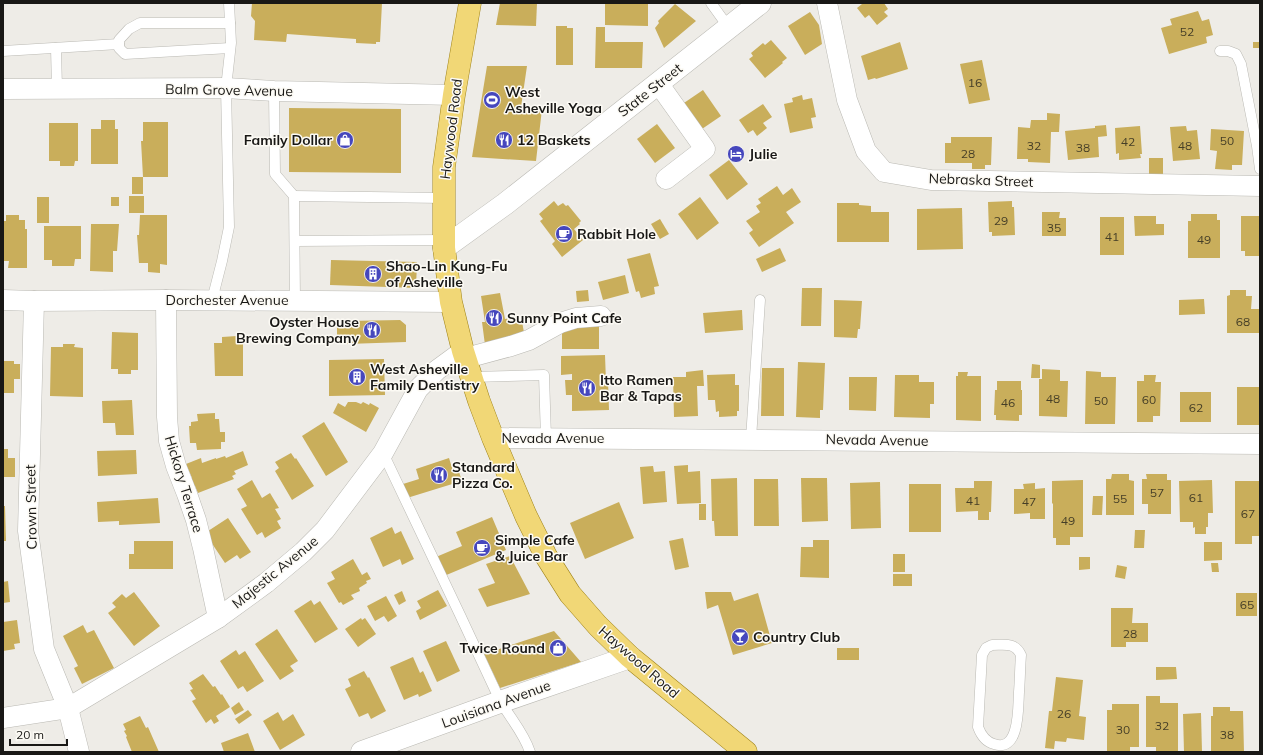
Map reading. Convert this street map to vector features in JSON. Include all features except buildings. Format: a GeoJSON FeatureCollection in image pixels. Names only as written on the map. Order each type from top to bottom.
{"type":"FeatureCollection","features":[{"type":"Feature","properties":{"kind":"main road","name":"Haywood Road"},"geometry":{"type":"LineString","coordinates":[[470,3],[454,95],[444,168],[444,244],[451,302],[467,362],[493,438],[526,516],[546,556],[570,594],[598,626],[630,657],[746,752]]}},
{"type":"Feature","properties":{"kind":"street","name":"State Street"},"geometry":{"type":"LineString","coordinates":[[444,244],[505,204],[760,3]]}},
{"type":"Feature","properties":{"kind":"street","name":"Nebraska Street"},"geometry":{"type":"LineString","coordinates":[[827,3],[848,100],[866,151],[884,172],[931,180],[1260,186]]}},
{"type":"Feature","properties":{"kind":"street"},"geometry":{"type":"LineString","coordinates":[[658,83],[705,149],[666,179]]}},
{"type":"Feature","properties":{"kind":"street","name":"Balm Grove Avenue"},"geometry":{"type":"LineString","coordinates":[[3,89],[226,88],[274,91],[454,95]]}},
{"type":"Feature","properties":{"kind":"street","name":"Dorchester Avenue"},"geometry":{"type":"LineString","coordinates":[[3,300],[451,302]]}},
{"type":"Feature","properties":{"kind":"street","name":"Hickory Terrace"},"geometry":{"type":"LineString","coordinates":[[166,300],[167,417],[169,441],[176,466],[188,494],[196,520],[218,618]]}},
{"type":"Feature","properties":{"kind":"street","name":"Crown Street"},"geometry":{"type":"LineString","coordinates":[[34,301],[28,531],[44,649],[68,708]]}},
{"type":"Feature","properties":{"kind":"street"},"geometry":{"type":"LineString","coordinates":[[467,362],[529,340],[560,323],[576,318],[600,316]]}},
{"type":"Feature","properties":{"kind":"street","name":"Majestic Avenue"},"geometry":{"type":"LineString","coordinates":[[68,708],[218,618],[266,583],[303,552],[325,530],[383,453],[418,389],[437,370],[467,362]]}},
{"type":"Feature","properties":{"kind":"street","name":"Nevada Avenue"},"geometry":{"type":"LineString","coordinates":[[493,438],[1260,444]]}},
{"type":"Feature","properties":{"kind":"street","name":"Louisiana Avenue"},"geometry":{"type":"LineString","coordinates":[[362,752],[630,657]]}},
{"type":"Feature","properties":{"kind":"street"},"geometry":{"type":"LineString","coordinates":[[3,718],[68,708],[79,752]]}},
{"type":"Feature","properties":{"kind":"lane"},"geometry":{"type":"LineString","coordinates":[[212,300],[229,227],[226,88],[230,48],[229,3]]}},
{"type":"Feature","properties":{"kind":"lane"},"geometry":{"type":"LineString","coordinates":[[711,3],[729,28]]}},
{"type":"Feature","properties":{"kind":"lane"},"geometry":{"type":"LineString","coordinates":[[230,23],[140,23],[129,29],[119,40],[119,48],[125,54],[230,48]]}},
{"type":"Feature","properties":{"kind":"lane"},"geometry":{"type":"LineString","coordinates":[[3,51],[119,44]]}},
{"type":"Feature","properties":{"kind":"lane"},"geometry":{"type":"LineString","coordinates":[[56,48],[57,89]]}},
{"type":"Feature","properties":{"kind":"lane"},"geometry":{"type":"LineString","coordinates":[[1220,52],[1228,51],[1236,54],[1241,64],[1260,169]]}},
{"type":"Feature","properties":{"kind":"lane"},"geometry":{"type":"LineString","coordinates":[[274,91],[275,174],[294,196],[295,301]]}},
{"type":"Feature","properties":{"kind":"lane"},"geometry":{"type":"LineString","coordinates":[[294,196],[444,198]]}},
{"type":"Feature","properties":{"kind":"lane"},"geometry":{"type":"LineString","coordinates":[[295,241],[444,244]]}},
{"type":"Feature","properties":{"kind":"lane"},"geometry":{"type":"LineString","coordinates":[[751,439],[760,300]]}},
{"type":"Feature","properties":{"kind":"lane"},"geometry":{"type":"LineString","coordinates":[[467,362],[544,376],[546,438]]}},
{"type":"Feature","properties":{"kind":"lane"},"geometry":{"type":"LineString","coordinates":[[383,453],[448,588],[500,702],[527,744],[530,752]]}},
{"type":"Feature","properties":{"kind":"lane"},"geometry":{"type":"LineString","coordinates":[[992,645],[1012,645],[1021,655],[1017,725],[1012,737],[1000,749],[990,743],[981,734],[978,727],[982,655],[986,648],[992,645]]}},
{"type":"Feature","properties":{"kind":"place","name":"West Asheville Yoga"},"geometry":{"type":"Point","coordinates":[492,100]}},
{"type":"Feature","properties":{"kind":"place","name":"Family Dollar"},"geometry":{"type":"Point","coordinates":[345,140]}},
{"type":"Feature","properties":{"kind":"place","name":"12 Baskets"},"geometry":{"type":"Point","coordinates":[504,140]}},
{"type":"Feature","properties":{"kind":"place","name":"Julie"},"geometry":{"type":"Point","coordinates":[736,154]}},
{"type":"Feature","properties":{"kind":"place","name":"Rabbit Hole"},"geometry":{"type":"Point","coordinates":[564,234]}},
{"type":"Feature","properties":{"kind":"place","name":"Shao-Lin Kung-Fu of Asheville"},"geometry":{"type":"Point","coordinates":[373,274]}},
{"type":"Feature","properties":{"kind":"place","name":"Sunny Point Cafe"},"geometry":{"type":"Point","coordinates":[494,318]}},
{"type":"Feature","properties":{"kind":"place","name":"Oyster House Brewing Company"},"geometry":{"type":"Point","coordinates":[372,330]}},
{"type":"Feature","properties":{"kind":"place","name":"West Asheville Family Dentistry"},"geometry":{"type":"Point","coordinates":[357,377]}},
{"type":"Feature","properties":{"kind":"place","name":"Itto Ramen Bar & Tapas"},"geometry":{"type":"Point","coordinates":[587,388]}},
{"type":"Feature","properties":{"kind":"place","name":"Standard Pizza Co."},"geometry":{"type":"Point","coordinates":[439,475]}},
{"type":"Feature","properties":{"kind":"place","name":"Simple Cafe & Juice Bar"},"geometry":{"type":"Point","coordinates":[482,548]}},
{"type":"Feature","properties":{"kind":"place","name":"Country Club"},"geometry":{"type":"Point","coordinates":[740,637]}},
{"type":"Feature","properties":{"kind":"place","name":"Twice Round"},"geometry":{"type":"Point","coordinates":[558,648]}}]}
